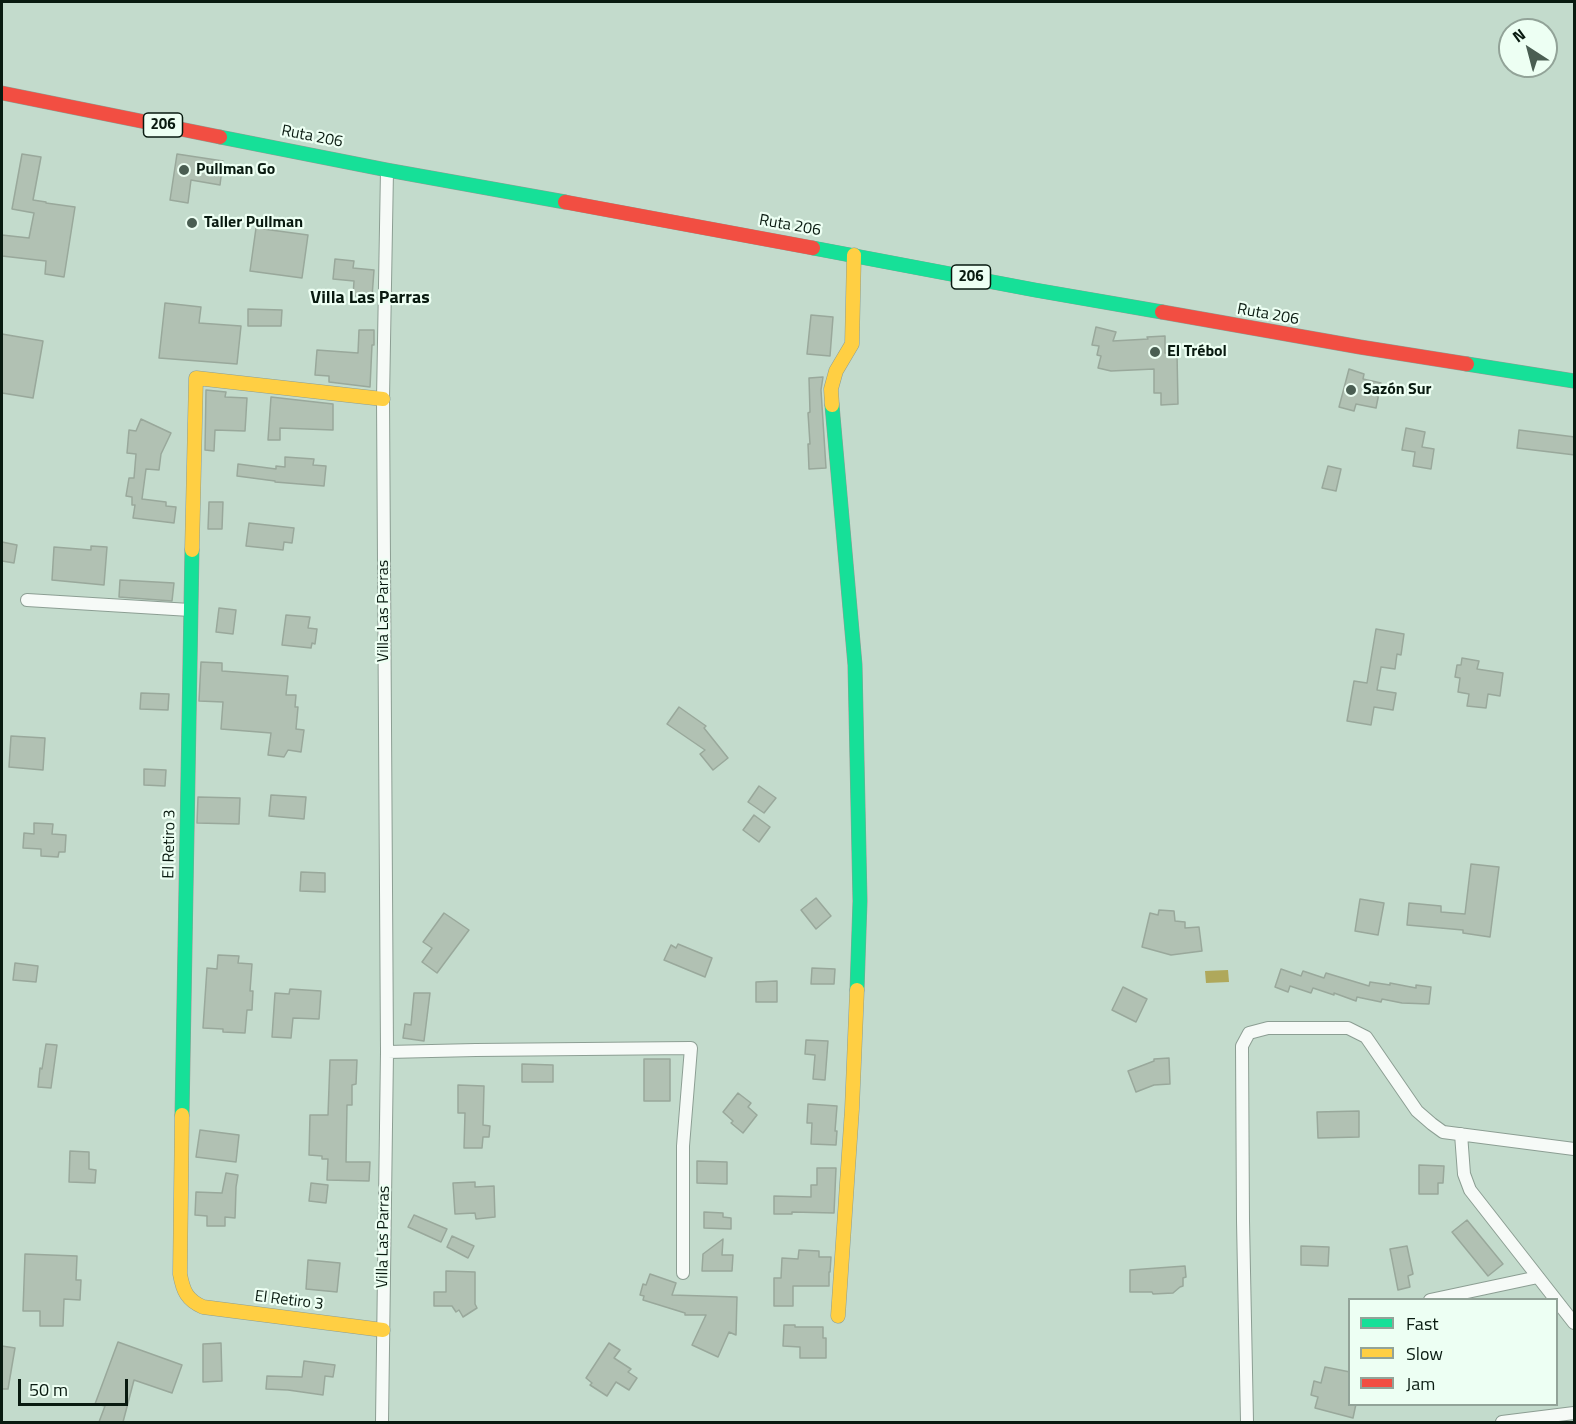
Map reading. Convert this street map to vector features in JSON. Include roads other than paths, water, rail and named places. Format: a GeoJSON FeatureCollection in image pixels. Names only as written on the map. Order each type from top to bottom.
{"type":"FeatureCollection","features":[{"type":"Feature","properties":{"kind":"main road","name":"Ruta 206"},"geometry":{"type":"LineString","coordinates":[[2,93],[387,170],[1217,323],[1575,381]]}},
{"type":"Feature","properties":{"kind":"main road"},"geometry":{"type":"LineString","coordinates":[[838,1317],[852,1109],[860,901],[855,665],[831,389],[836,371],[852,344],[854,255]]}},
{"type":"Feature","properties":{"kind":"main road","name":"El Retiro 3"},"geometry":{"type":"LineString","coordinates":[[383,399],[196,378],[190,610],[180,1266],[184,1292],[193,1303],[203,1307],[383,1330]]}},
{"type":"Feature","properties":{"kind":"street","name":"Villa Las Parras"},"geometry":{"type":"LineString","coordinates":[[382,1422],[387,1052],[383,399],[387,170]]}},
{"type":"Feature","properties":{"kind":"street"},"geometry":{"type":"LineString","coordinates":[[27,600],[190,610]]}},
{"type":"Feature","properties":{"kind":"street"},"geometry":{"type":"LineString","coordinates":[[1246,1422],[1242,1046],[1249,1033],[1268,1028],[1348,1028],[1366,1037],[1417,1111],[1443,1132],[1575,1149]]}},
{"type":"Feature","properties":{"kind":"street"},"geometry":{"type":"LineString","coordinates":[[387,1052],[691,1048],[683,1146],[683,1273]]}},
{"type":"Feature","properties":{"kind":"street"},"geometry":{"type":"LineString","coordinates":[[1461,1134],[1464,1174],[1470,1190],[1554,1298]]}},
{"type":"Feature","properties":{"kind":"street"},"geometry":{"type":"LineString","coordinates":[[1435,1298],[1538,1277]]}},
{"type":"Feature","properties":{"kind":"street"},"geometry":{"type":"LineString","coordinates":[[1558,1302],[1575,1323]]}},
{"type":"Feature","properties":{"kind":"street"},"geometry":{"type":"LineString","coordinates":[[1502,1422],[1575,1413]]}},
{"type":"Feature","properties":{"kind":"place","name":"Pullman Go"},"geometry":{"type":"Point","coordinates":[184,170]}},
{"type":"Feature","properties":{"kind":"place","name":"Taller Pullman"},"geometry":{"type":"Point","coordinates":[192,223]}},
{"type":"Feature","properties":{"kind":"place","name":"El Trébol"},"geometry":{"type":"Point","coordinates":[1155,352]}},
{"type":"Feature","properties":{"kind":"place","name":"Sazón Sur"},"geometry":{"type":"Point","coordinates":[1351,390]}},
{"type":"Feature","properties":{"kind":"district","name":"Villa Las Parras"},"geometry":{"type":"Point","coordinates":[370,299]}}]}
